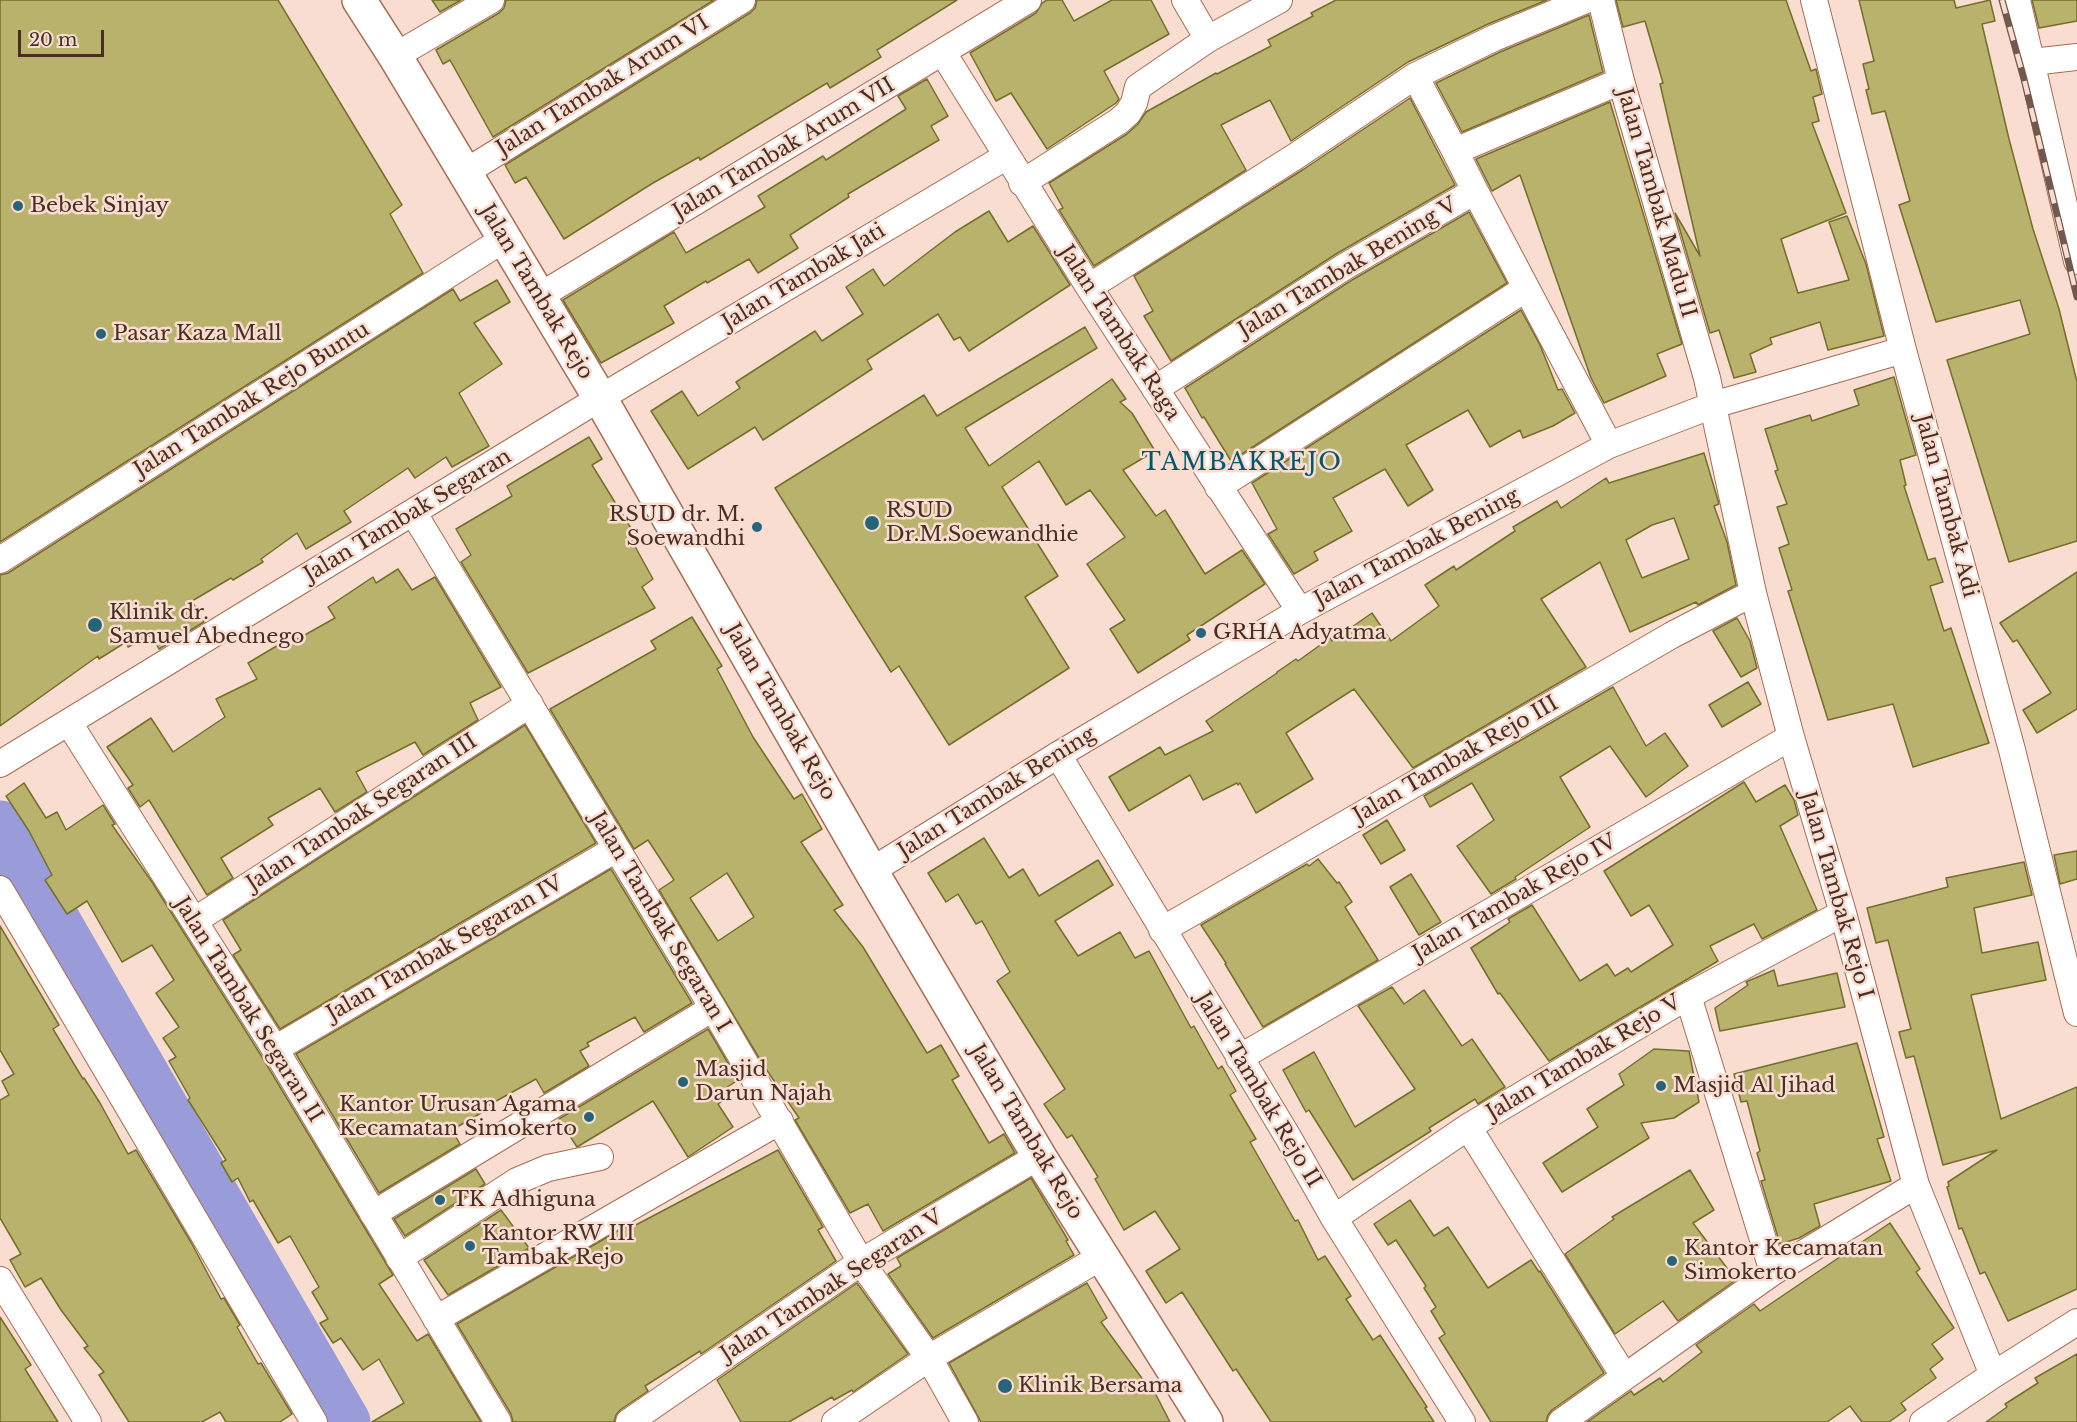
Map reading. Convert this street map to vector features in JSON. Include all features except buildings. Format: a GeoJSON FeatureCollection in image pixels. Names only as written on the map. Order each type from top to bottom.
{"type":"FeatureCollection","features":[{"type":"Feature","properties":{"kind":"street","name":"Jalan Tambak Rejo"},"geometry":{"type":"LineString","coordinates":[[359,0],[600,398],[871,871],[1039,1156],[1206,1422]]}},
{"type":"Feature","properties":{"kind":"street"},"geometry":{"type":"LineString","coordinates":[[395,56],[491,0]]}},
{"type":"Feature","properties":{"kind":"street","name":"Jalan Tambak Arum VI"},"geometry":{"type":"LineString","coordinates":[[464,172],[742,0]]}},
{"type":"Feature","properties":{"kind":"street","name":"Jalan Tambak Arum VII"},"geometry":{"type":"LineString","coordinates":[[538,297],[1028,0]]}},
{"type":"Feature","properties":{"kind":"street"},"geometry":{"type":"LineString","coordinates":[[1185,0],[1208,39]]}},
{"type":"Feature","properties":{"kind":"street"},"geometry":{"type":"LineString","coordinates":[[1022,183],[1119,121],[1134,103],[1138,87],[1208,39],[1280,0]]}},
{"type":"Feature","properties":{"kind":"street"},"geometry":{"type":"LineString","coordinates":[[1089,287],[1296,156],[1416,76],[1494,38],[1586,0]]}},
{"type":"Feature","properties":{"kind":"street","name":"Jalan Tambak Madu II"},"geometry":{"type":"LineString","coordinates":[[1601,0],[1621,81],[1713,405]]}},
{"type":"Feature","properties":{"kind":"street","name":"Jalan Tambak Adi"},"geometry":{"type":"LineString","coordinates":[[1814,0],[1903,350],[2012,750],[2077,1013]]}},
{"type":"Feature","properties":{"kind":"street"},"geometry":{"type":"LineString","coordinates":[[2017,0],[2077,261]]}},
{"type":"Feature","properties":{"kind":"street","name":"Jalan Tambak Raga"},"geometry":{"type":"LineString","coordinates":[[943,53],[1022,183],[1300,611]]}},
{"type":"Feature","properties":{"kind":"street"},"geometry":{"type":"LineString","coordinates":[[2032,62],[2077,57]]}},
{"type":"Feature","properties":{"kind":"street","name":"Jalan Tambak Bening V"},"geometry":{"type":"LineString","coordinates":[[1155,390],[1344,267],[1474,191],[1416,76]]}},
{"type":"Feature","properties":{"kind":"street"},"geometry":{"type":"LineString","coordinates":[[1455,151],[1621,81]]}},
{"type":"Feature","properties":{"kind":"street","name":"Jalan Tambak Jati"},"geometry":{"type":"LineString","coordinates":[[600,398],[1007,156]]}},
{"type":"Feature","properties":{"kind":"street"},"geometry":{"type":"LineString","coordinates":[[1474,191],[1609,444]]}},
{"type":"Feature","properties":{"kind":"street","name":"Jalan Tambak Rejo Buntu"},"geometry":{"type":"LineString","coordinates":[[0,560],[504,239]]}},
{"type":"Feature","properties":{"kind":"street"},"geometry":{"type":"LineString","coordinates":[[1218,487],[1525,290]]}},
{"type":"Feature","properties":{"kind":"street","name":"Jalan Tambak Bening"},"geometry":{"type":"LineString","coordinates":[[871,871],[1058,755],[1300,611],[1609,444],[1713,405],[1903,350]]}},
{"type":"Feature","properties":{"kind":"street","name":"Jalan Tambak Segaran"},"geometry":{"type":"LineString","coordinates":[[0,764],[600,398]]}},
{"type":"Feature","properties":{"kind":"street","name":"Jalan Tambak Rejo I"},"geometry":{"type":"LineString","coordinates":[[1713,405],[1753,593],[1791,737],[1843,913],[1916,1185],[1993,1375]]}},
{"type":"Feature","properties":{"kind":"street","name":"Jalan Tambak Segaran I"},"geometry":{"type":"LineString","coordinates":[[413,512],[713,1008],[861,1262],[928,1358],[965,1422]]}},
{"type":"Feature","properties":{"kind":"street","name":"Jalan Tambak Rejo III"},"geometry":{"type":"LineString","coordinates":[[1162,930],[1672,635],[1753,593]]}},
{"type":"Feature","properties":{"kind":"street","name":"Jalan Tambak Segaran III"},"geometry":{"type":"LineString","coordinates":[[194,921],[530,705]]}},
{"type":"Feature","properties":{"kind":"street","name":"Jalan Tambak Segaran II"},"geometry":{"type":"LineString","coordinates":[[69,723],[275,1049],[498,1422]]}},
{"type":"Feature","properties":{"kind":"street","name":"Jalan Tambak Rejo IV"},"geometry":{"type":"LineString","coordinates":[[1239,1058],[1791,737]]}},
{"type":"Feature","properties":{"kind":"street","name":"Jalan Tambak Rejo II"},"geometry":{"type":"LineString","coordinates":[[1058,755],[1288,1137],[1334,1218],[1462,1422]]}},
{"type":"Feature","properties":{"kind":"street","name":"Jalan Tambak Segaran IV"},"geometry":{"type":"LineString","coordinates":[[275,1049],[616,849]]}},
{"type":"Feature","properties":{"kind":"street"},"geometry":{"type":"LineString","coordinates":[[0,890],[314,1422]]}},
{"type":"Feature","properties":{"kind":"street","name":"Jalan Tambak Rejo V"},"geometry":{"type":"LineString","coordinates":[[1334,1218],[1468,1127],[1688,996],[1843,913]]}},
{"type":"Feature","properties":{"kind":"street"},"geometry":{"type":"LineString","coordinates":[[1688,996],[1773,1272]]}},
{"type":"Feature","properties":{"kind":"street"},"geometry":{"type":"LineString","coordinates":[[373,1214],[713,1008]]}},
{"type":"Feature","properties":{"kind":"street"},"geometry":{"type":"LineString","coordinates":[[436,1319],[780,1121]]}},
{"type":"Feature","properties":{"kind":"street"},"geometry":{"type":"LineString","coordinates":[[1468,1127],[1624,1376]]}},
{"type":"Feature","properties":{"kind":"street","name":"Jalan Tambak Segaran V"},"geometry":{"type":"LineString","coordinates":[[629,1422],[861,1262],[1039,1156]]}},
{"type":"Feature","properties":{"kind":"street"},"geometry":{"type":"LineString","coordinates":[[399,1258],[517,1181],[548,1168],[600,1157]]}},
{"type":"Feature","properties":{"kind":"street"},"geometry":{"type":"LineString","coordinates":[[1561,1422],[1773,1272],[1916,1185]]}},
{"type":"Feature","properties":{"kind":"street"},"geometry":{"type":"LineString","coordinates":[[835,1422],[928,1358],[1101,1257]]}},
{"type":"Feature","properties":{"kind":"street"},"geometry":{"type":"LineString","coordinates":[[0,1280],[88,1422]]}},
{"type":"Feature","properties":{"kind":"street"},"geometry":{"type":"LineString","coordinates":[[1923,1422],[2077,1322]]}},
{"type":"Feature","properties":{"kind":"waterway"},"geometry":{"type":"LineString","coordinates":[[0,826],[345,1422]]}},
{"type":"Feature","properties":{"kind":"railway"},"geometry":{"type":"LineString","coordinates":[[2002,0],[2024,79],[2077,297]]}},
{"type":"Feature","properties":{"kind":"place","name":"Bebek Sinjay"},"geometry":{"type":"Point","coordinates":[18,206]}},
{"type":"Feature","properties":{"kind":"place","name":"Pasar Kaza Mall"},"geometry":{"type":"Point","coordinates":[101,334]}},
{"type":"Feature","properties":{"kind":"place","name":"RSUD Dr.M.Soewandhie"},"geometry":{"type":"Point","coordinates":[872,523]}},
{"type":"Feature","properties":{"kind":"place","name":"RSUD dr. M. Soewandhi"},"geometry":{"type":"Point","coordinates":[757,527]}},
{"type":"Feature","properties":{"kind":"place","name":"Klinik dr. Samuel Abednego"},"geometry":{"type":"Point","coordinates":[95,625]}},
{"type":"Feature","properties":{"kind":"place","name":"GRHA Adyatma"},"geometry":{"type":"Point","coordinates":[1201,633]}},
{"type":"Feature","properties":{"kind":"place","name":"Masjid Darun Najah"},"geometry":{"type":"Point","coordinates":[683,1082]}},
{"type":"Feature","properties":{"kind":"place","name":"Masjid Al Jihad"},"geometry":{"type":"Point","coordinates":[1661,1086]}},
{"type":"Feature","properties":{"kind":"place","name":"Kantor Urusan Agama Kecamatan Simokerto"},"geometry":{"type":"Point","coordinates":[589,1117]}},
{"type":"Feature","properties":{"kind":"place","name":"TK Adhiguna"},"geometry":{"type":"Point","coordinates":[440,1200]}},
{"type":"Feature","properties":{"kind":"place","name":"Kantor RW III Tambak Rejo"},"geometry":{"type":"Point","coordinates":[470,1246]}},
{"type":"Feature","properties":{"kind":"place","name":"Kantor Kecamatan Simokerto"},"geometry":{"type":"Point","coordinates":[1672,1261]}},
{"type":"Feature","properties":{"kind":"place","name":"Klinik Bersama"},"geometry":{"type":"Point","coordinates":[1005,1386]}},
{"type":"Feature","properties":{"kind":"district","name":"TAMBAKREJO"},"geometry":{"type":"Point","coordinates":[1242,463]}}]}
